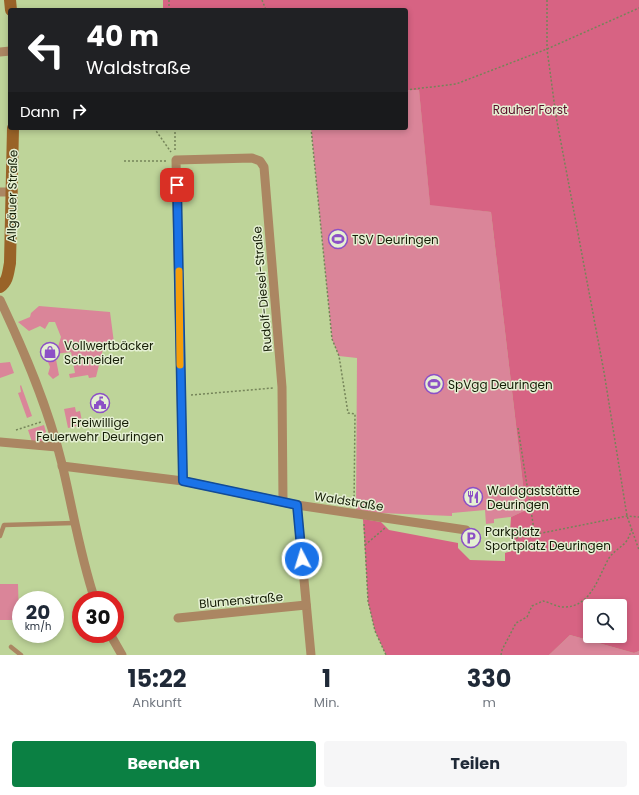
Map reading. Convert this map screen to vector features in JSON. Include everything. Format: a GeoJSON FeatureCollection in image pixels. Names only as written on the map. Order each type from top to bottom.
{"type":"FeatureCollection","features":[{"type":"Feature","properties":{"kind":"street","name":"Allgäuer Straße"},"geometry":{"type":"LineString","coordinates":[[0,288],[5,284],[10,263],[13,192],[13,130]]}},
{"type":"Feature","properties":{"kind":"street","name":"Rudolf-Diesel-Straße"},"geometry":{"type":"LineString","coordinates":[[176,160],[252,158],[263,164],[282,387],[284,501]]}},
{"type":"Feature","properties":{"kind":"street"},"geometry":{"type":"LineString","coordinates":[[176,160],[183,481]]}},
{"type":"Feature","properties":{"kind":"street"},"geometry":{"type":"LineString","coordinates":[[0,192],[13,192]]}},
{"type":"Feature","properties":{"kind":"street"},"geometry":{"type":"LineString","coordinates":[[0,300],[32,370],[49,420],[62,466],[81,554],[92,591]]}},
{"type":"Feature","properties":{"kind":"street"},"geometry":{"type":"LineString","coordinates":[[0,442],[57,447]]}},
{"type":"Feature","properties":{"kind":"street","name":"Waldstraße"},"geometry":{"type":"LineString","coordinates":[[62,466],[183,481],[284,501],[297,505],[390,520],[466,530]]}},
{"type":"Feature","properties":{"kind":"street"},"geometry":{"type":"LineString","coordinates":[[297,505],[311,655]]}},
{"type":"Feature","properties":{"kind":"street","name":"Blumenstraße"},"geometry":{"type":"LineString","coordinates":[[178,618],[306,605]]}},
{"type":"Feature","properties":{"kind":"street"},"geometry":{"type":"LineString","coordinates":[[115,643],[122,655]]}},
{"type":"Feature","properties":{"kind":"lane"},"geometry":{"type":"LineString","coordinates":[[0,536],[4,526],[74,523]]}},
{"type":"Feature","properties":{"kind":"lane"},"geometry":{"type":"LineString","coordinates":[[11,648],[21,655]]}},
{"type":"Feature","properties":{"kind":"path"},"geometry":{"type":"LineString","coordinates":[[547,0],[547,49],[556,116],[604,372],[627,516],[639,550]]}},
{"type":"Feature","properties":{"kind":"path"},"geometry":{"type":"LineString","coordinates":[[408,90],[456,84],[547,49],[639,8]]}},
{"type":"Feature","properties":{"kind":"path"},"geometry":{"type":"LineString","coordinates":[[155,130],[176,160]]}},
{"type":"Feature","properties":{"kind":"path"},"geometry":{"type":"LineString","coordinates":[[175,130],[176,160]]}},
{"type":"Feature","properties":{"kind":"path"},"geometry":{"type":"LineString","coordinates":[[311,130],[332,339],[339,356],[348,414],[354,414],[359,515],[365,545],[368,602],[374,631],[386,655]]}},
{"type":"Feature","properties":{"kind":"path"},"geometry":{"type":"LineString","coordinates":[[124,161],[176,160]]}},
{"type":"Feature","properties":{"kind":"path"},"geometry":{"type":"LineString","coordinates":[[181,395],[282,387]]}},
{"type":"Feature","properties":{"kind":"path"},"geometry":{"type":"LineString","coordinates":[[16,430],[49,420]]}},
{"type":"Feature","properties":{"kind":"path"},"geometry":{"type":"LineString","coordinates":[[518,428],[535,536]]}},
{"type":"Feature","properties":{"kind":"path"},"geometry":{"type":"LineString","coordinates":[[512,539],[535,536],[627,516],[639,517]]}},
{"type":"Feature","properties":{"kind":"path"},"geometry":{"type":"LineString","coordinates":[[365,545],[386,528],[390,520]]}},
{"type":"Feature","properties":{"kind":"path"},"geometry":{"type":"LineString","coordinates":[[501,655],[502,650],[516,623],[527,617],[532,606],[543,601],[563,607],[575,604],[586,598],[599,581],[602,570],[614,551],[625,543],[632,530]]}},
{"type":"Feature","properties":{"kind":"shaded area","name":"SpVgg Deuringen"},"geometry":{"type":"Polygon","coordinates":[[[419,89],[430,204],[491,212],[526,510],[511,517],[494,519],[494,523],[486,524],[485,510],[452,513],[452,516],[356,512],[357,358],[339,356],[332,339],[311,130],[408,130],[408,90],[419,89]]]}},
{"type":"Feature","properties":{"kind":"shaded area"},"geometry":{"type":"Polygon","coordinates":[[[39,306],[110,312],[114,343],[104,345],[96,377],[89,378],[88,375],[70,378],[69,374],[75,373],[71,352],[55,354],[59,375],[53,379],[48,374],[50,367],[48,362],[57,350],[61,337],[55,322],[49,322],[45,329],[40,326],[29,331],[18,322],[30,317],[31,313],[39,306]]]}},
{"type":"Feature","properties":{"kind":"shaded area"},"geometry":{"type":"Polygon","coordinates":[[[10,362],[14,373],[0,378],[0,363],[10,362]]]}},
{"type":"Feature","properties":{"kind":"shaded area"},"geometry":{"type":"Polygon","coordinates":[[[21,385],[32,416],[27,418],[18,393],[21,392],[21,385]]]}},
{"type":"Feature","properties":{"kind":"shaded area"},"geometry":{"type":"Polygon","coordinates":[[[75,407],[76,412],[80,411],[82,421],[94,418],[95,422],[68,428],[64,409],[75,407]]]}},
{"type":"Feature","properties":{"kind":"shaded area"},"geometry":{"type":"Polygon","coordinates":[[[44,425],[49,443],[32,442],[28,430],[44,425]]]}},
{"type":"Feature","properties":{"kind":"shaded area"},"geometry":{"type":"Polygon","coordinates":[[[0,584],[18,584],[18,591],[12,591],[12,620],[0,620],[0,584]]]}},
{"type":"Feature","properties":{"kind":"shaded area"},"geometry":{"type":"Polygon","coordinates":[[[570,635],[583,639],[583,643],[598,643],[634,653],[639,651],[639,655],[549,655],[570,635]]]}},
{"type":"Feature","properties":{"kind":"green space","name":"Rauher Forst"},"geometry":{"type":"Polygon","coordinates":[[[163,0],[639,0],[639,651],[634,653],[598,643],[627,643],[627,599],[583,599],[583,639],[570,635],[549,655],[386,655],[375,631],[368,602],[363,519],[381,522],[389,530],[458,543],[458,548],[470,560],[505,561],[505,553],[515,550],[515,543],[510,532],[511,517],[526,510],[491,212],[430,205],[419,90],[408,90],[408,8],[163,8],[163,0]]]}},
{"type":"Feature","properties":{"kind":"slow traffic"},"geometry":{"type":"LineString","coordinates":[[179,271],[180,365]]}},
{"type":"Feature","properties":{"kind":"place","name":"TSV Deuringen"},"geometry":{"type":"Point","coordinates":[338,239]}},
{"type":"Feature","properties":{"kind":"place","name":"Vollwertbäcker Schneider"},"geometry":{"type":"Point","coordinates":[50,352]}},
{"type":"Feature","properties":{"kind":"place","name":"SpVgg Deuringen"},"geometry":{"type":"Point","coordinates":[434,384]}},
{"type":"Feature","properties":{"kind":"place","name":"Freiwillige Feuerwehr Deuringen"},"geometry":{"type":"Point","coordinates":[100,403]}},
{"type":"Feature","properties":{"kind":"place","name":"Waldgaststätte Deuringen"},"geometry":{"type":"Point","coordinates":[473,497]}},
{"type":"Feature","properties":{"kind":"place","name":"Parkplatz Sportplatz Deuringen"},"geometry":{"type":"Point","coordinates":[471,538]}},
{"type":"Feature","properties":{"kind":"route"},"geometry":{"type":"LineString","coordinates":[[177,185],[183,481],[284,501],[297,505],[302,559]]}}]}
